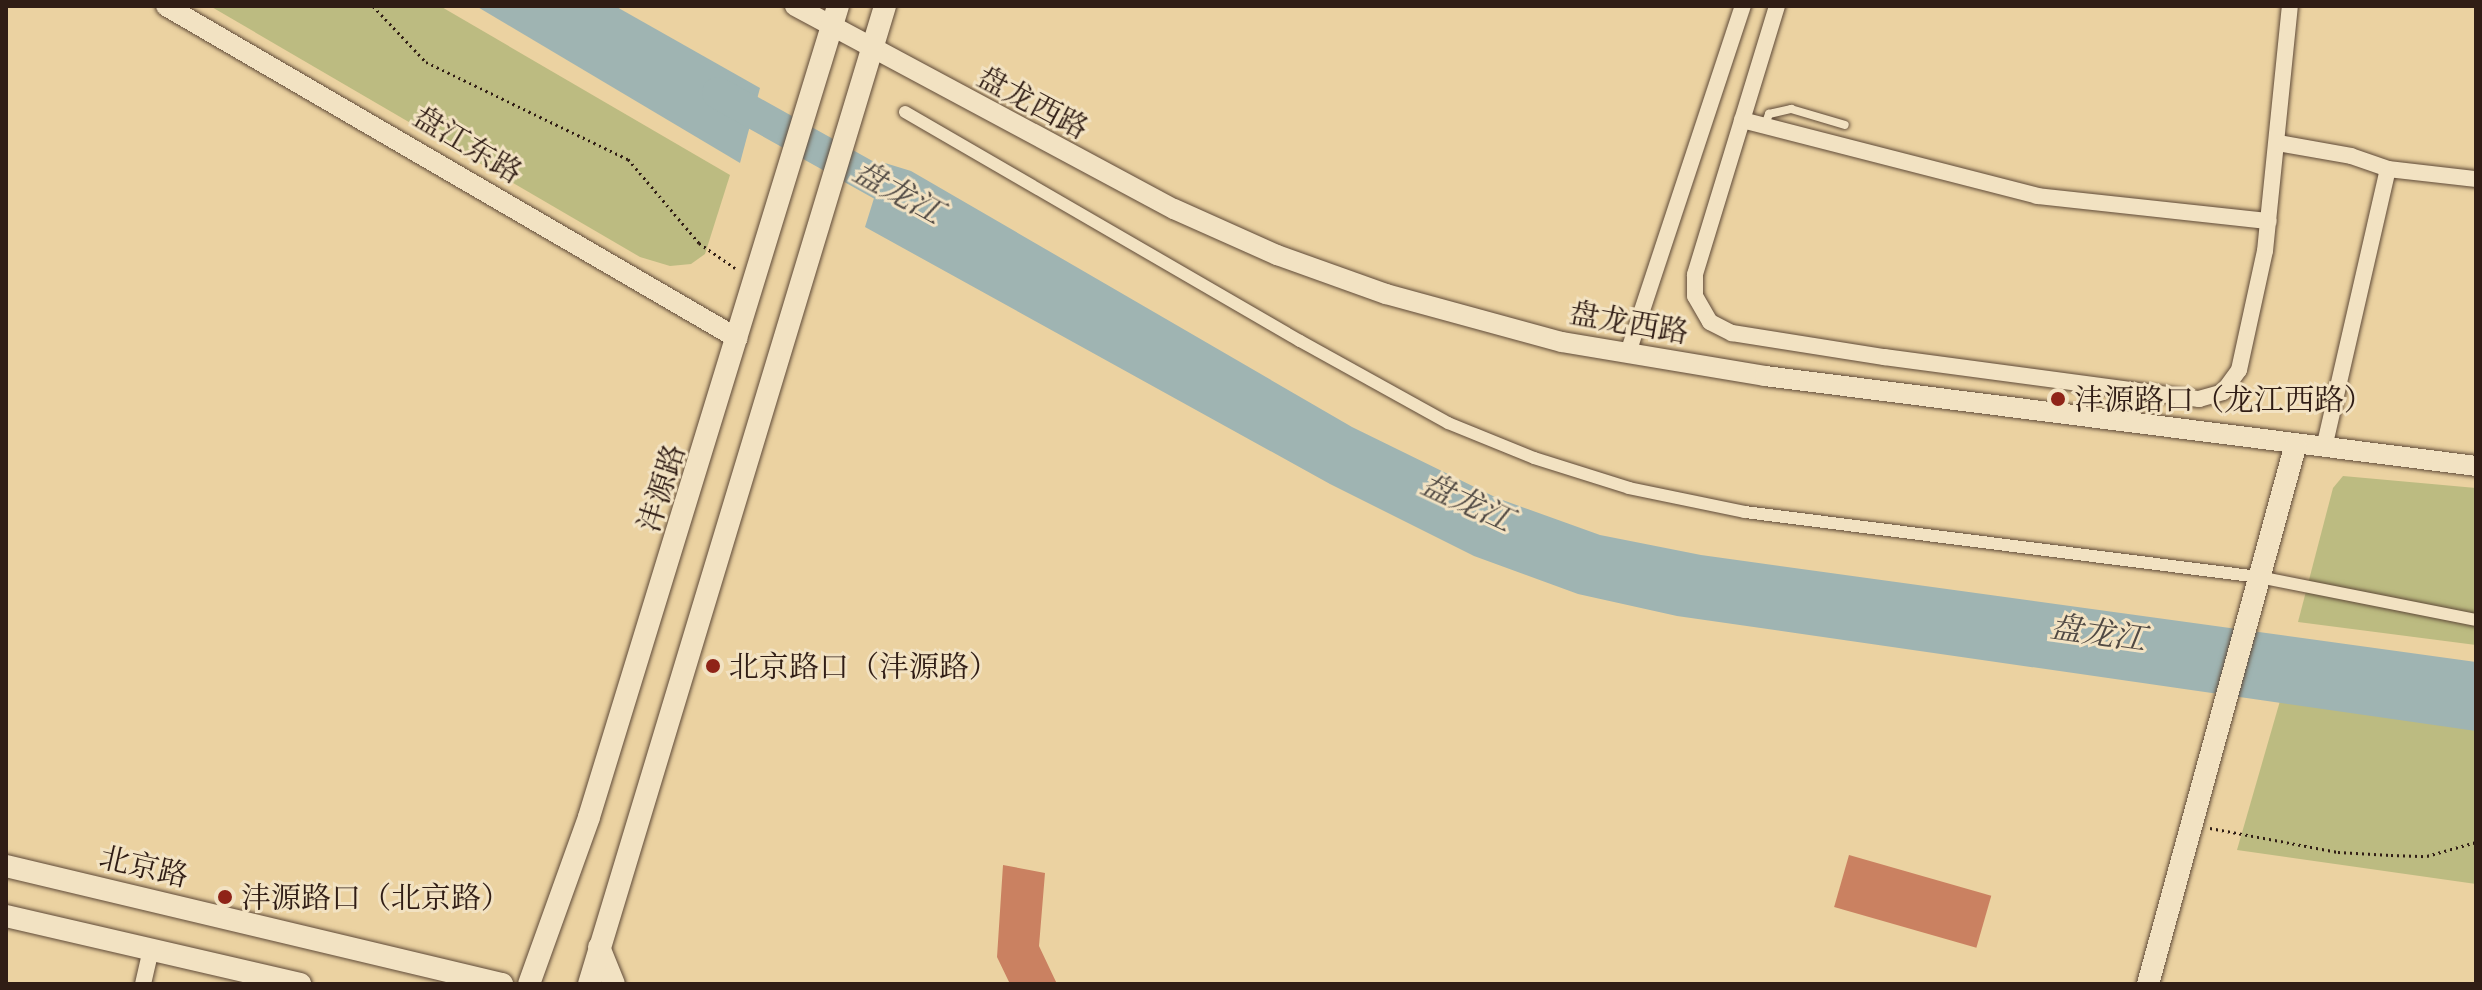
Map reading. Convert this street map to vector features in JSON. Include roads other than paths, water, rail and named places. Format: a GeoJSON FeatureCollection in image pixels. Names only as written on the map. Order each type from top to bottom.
{"type":"FeatureCollection","features":[{"type":"Feature","properties":{"kind":"main road"},"geometry":{"type":"LineString","coordinates":[[589,984],[885,6]]}},
{"type":"Feature","properties":{"kind":"main road","name":"沣源路"},"geometry":{"type":"LineString","coordinates":[[529,984],[589,817],[835,16]]}},
{"type":"Feature","properties":{"kind":"main road"},"geometry":{"type":"LineString","coordinates":[[2148,984],[2213,737],[2295,447]]}},
{"type":"Feature","properties":{"kind":"main road","name":"北京路"},"geometry":{"type":"LineString","coordinates":[[6,866],[502,984]]}},
{"type":"Feature","properties":{"kind":"main road"},"geometry":{"type":"LineString","coordinates":[[6,916],[300,984]]}},
{"type":"Feature","properties":{"kind":"main road"},"geometry":{"type":"LineString","coordinates":[[599,947],[614,984]]}},
{"type":"Feature","properties":{"kind":"street","name":"盘江东路"},"geometry":{"type":"LineString","coordinates":[[166,6],[737,338]]}},
{"type":"Feature","properties":{"kind":"street","name":"盘龙西路"},"geometry":{"type":"LineString","coordinates":[[795,6],[835,16],[871,51],[1174,209],[1277,255],[1386,294],[1562,342],[1628,353],[2295,447],[2476,466]]}},
{"type":"Feature","properties":{"kind":"street"},"geometry":{"type":"LineString","coordinates":[[1628,353],[1743,6]]}},
{"type":"Feature","properties":{"kind":"street"},"geometry":{"type":"LineString","coordinates":[[1777,6],[1693,285],[1710,322],[1732,333],[2211,397],[2232,383],[2239,370],[2269,221],[2290,6]]}},
{"type":"Feature","properties":{"kind":"street"},"geometry":{"type":"LineString","coordinates":[[905,112],[1313,349],[1448,423],[1534,458],[1629,488],[1745,512],[2259,577],[2476,620]]}},
{"type":"Feature","properties":{"kind":"street"},"geometry":{"type":"LineString","coordinates":[[1742,120],[2037,196],[2269,221]]}},
{"type":"Feature","properties":{"kind":"street"},"geometry":{"type":"LineString","coordinates":[[2278,143],[2351,156],[2388,169],[2476,179]]}},
{"type":"Feature","properties":{"kind":"street"},"geometry":{"type":"LineString","coordinates":[[2324,448],[2388,169]]}},
{"type":"Feature","properties":{"kind":"street"},"geometry":{"type":"LineString","coordinates":[[143,984],[151,949]]}},
{"type":"Feature","properties":{"kind":"lane"},"geometry":{"type":"LineString","coordinates":[[1764,126],[1779,109],[1845,125]]}},
{"type":"Feature","properties":{"kind":"water"},"geometry":{"type":"Polygon","coordinates":[[[476,6],[615,6],[760,88],[740,163],[476,6]]]}},
{"type":"Feature","properties":{"kind":"water"},"geometry":{"type":"Polygon","coordinates":[[[885,163],[911,171],[1352,427],[1497,498],[1600,535],[1701,555],[2476,662],[2476,731],[1677,616],[1578,594],[1474,556],[1330,484],[865,227],[885,163]]]}},
{"type":"Feature","properties":{"kind":"waterway","name":"盘龙江"},"geometry":{"type":"LineString","coordinates":[[718,93],[918,205]]}},
{"type":"Feature","properties":{"kind":"place","name":"沣源路口（龙江西路）"},"geometry":{"type":"Point","coordinates":[2058,399]}},
{"type":"Feature","properties":{"kind":"place","name":"北京路口（沣源路）"},"geometry":{"type":"Point","coordinates":[713,666]}},
{"type":"Feature","properties":{"kind":"place","name":"沣源路口（北京路）"},"geometry":{"type":"Point","coordinates":[225,897]}}]}
